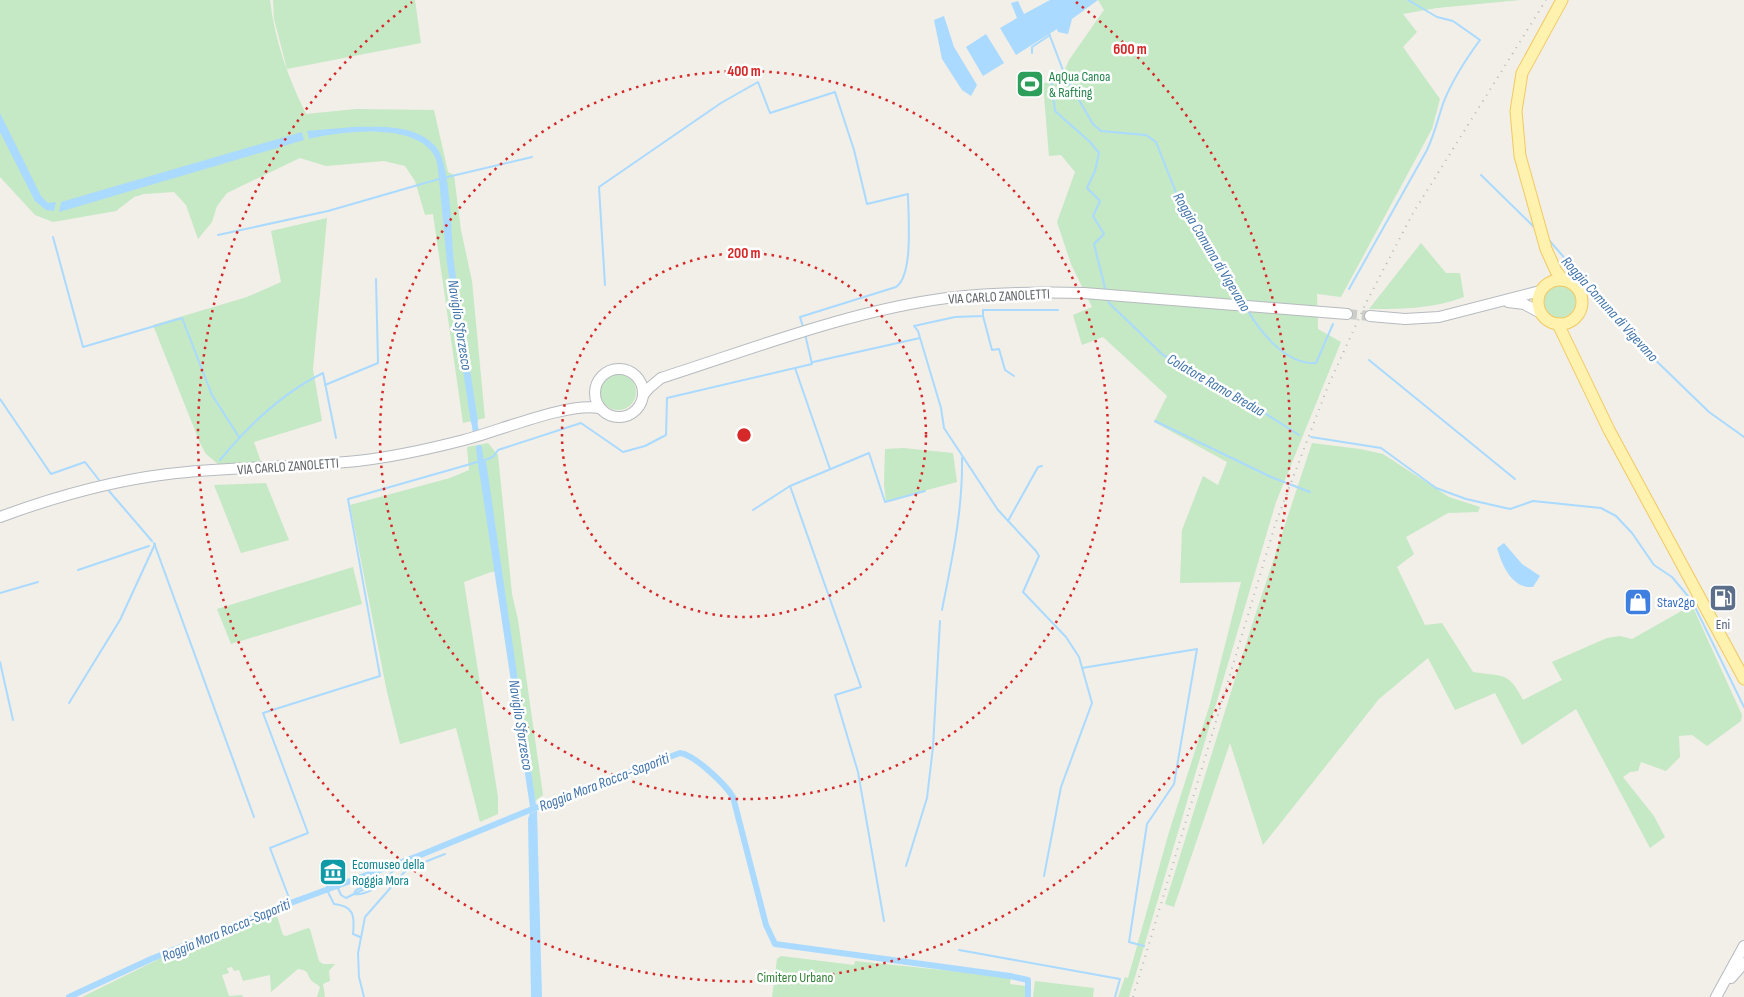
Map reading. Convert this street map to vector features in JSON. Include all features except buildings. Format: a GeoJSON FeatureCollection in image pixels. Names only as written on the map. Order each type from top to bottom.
{"type":"FeatureCollection","features":[{"type":"Feature","properties":{"kind":"main road"},"geometry":{"type":"LineString","coordinates":[[1562,0],[1522,73],[1516,111],[1520,156],[1546,249],[1556,271],[1563,280],[1575,286],[1581,296],[1581,308],[1575,319],[1572,335],[1581,372]]}},
{"type":"Feature","properties":{"kind":"main road"},"geometry":{"type":"LineString","coordinates":[[1546,249],[1548,273],[1537,301],[1540,312],[1547,321],[1558,324],[1575,319]]}},
{"type":"Feature","properties":{"kind":"main road"},"geometry":{"type":"LineString","coordinates":[[1370,316],[1405,319],[1439,317],[1497,302],[1543,288],[1556,280],[1563,280]]}},
{"type":"Feature","properties":{"kind":"main road","name":"VIA CARLO ZANOLETTI"},"geometry":{"type":"LineString","coordinates":[[643,395],[662,378],[804,332],[854,317],[948,298],[1044,292],[1106,294],[1347,314]]}},
{"type":"Feature","properties":{"kind":"main road"},"geometry":{"type":"LineString","coordinates":[[1497,302],[1524,304],[1540,312]]}},
{"type":"Feature","properties":{"kind":"main road"},"geometry":{"type":"LineString","coordinates":[[1558,324],[1609,430],[1744,679]]}},
{"type":"Feature","properties":{"kind":"main road"},"geometry":{"type":"LineString","coordinates":[[613,369],[626,369],[637,376],[641,382],[643,395],[636,410],[625,417],[611,416],[599,408],[594,389],[602,375],[613,369]]}},
{"type":"Feature","properties":{"kind":"main road","name":"VIA CARLO ZANOLETTI"},"geometry":{"type":"LineString","coordinates":[[637,376],[662,378]]}},
{"type":"Feature","properties":{"kind":"main road","name":"VIA CARLO ZANOLETTI"},"geometry":{"type":"LineString","coordinates":[[0,517],[79,492],[136,479],[194,472],[357,461],[412,453],[486,434],[576,406],[583,402],[594,389]]}},
{"type":"Feature","properties":{"kind":"main road","name":"VIA CARLO ZANOLETTI"},"geometry":{"type":"LineString","coordinates":[[576,406],[599,408]]}},
{"type":"Feature","properties":{"kind":"main road"},"geometry":{"type":"LineString","coordinates":[[1716,997],[1744,946]]}},
{"type":"Feature","properties":{"kind":"main road"},"geometry":{"type":"LineString","coordinates":[[1716,997],[1744,963]]}},
{"type":"Feature","properties":{"kind":"green space"},"geometry":{"type":"Polygon","coordinates":[[[0,0],[270,0],[275,30],[283,59],[306,114],[356,109],[434,110],[448,172],[454,175],[461,230],[472,281],[485,418],[463,423],[433,214],[425,215],[415,181],[405,166],[384,161],[326,166],[300,158],[227,193],[217,206],[212,222],[198,239],[186,205],[174,192],[144,194],[134,197],[116,211],[53,222],[35,215],[0,177],[0,0]]]}},
{"type":"Feature","properties":{"kind":"green space"},"geometry":{"type":"Polygon","coordinates":[[[273,0],[415,0],[421,43],[287,69],[274,19],[273,0]]]}},
{"type":"Feature","properties":{"kind":"green space"},"geometry":{"type":"Polygon","coordinates":[[[1098,0],[1520,0],[1437,8],[1403,14],[1417,32],[1403,47],[1440,99],[1432,129],[1341,297],[1317,294],[1318,329],[1341,342],[1276,502],[1129,997],[1118,997],[1125,977],[1128,978],[1169,832],[1210,704],[1241,582],[1180,583],[1182,530],[1203,476],[1218,485],[1227,462],[1154,422],[1167,396],[1103,337],[1082,345],[1073,315],[1092,307],[1071,264],[1057,222],[1075,172],[1061,155],[1049,156],[1043,84],[1063,74],[1069,60],[1104,10],[1098,0]]]}},
{"type":"Feature","properties":{"kind":"green space"},"geometry":{"type":"Polygon","coordinates":[[[327,218],[313,369],[322,421],[254,442],[261,462],[218,464],[206,454],[200,443],[153,325],[247,297],[281,282],[271,231],[327,218]]]}},
{"type":"Feature","properties":{"kind":"green space"},"geometry":{"type":"Polygon","coordinates":[[[1421,243],[1446,273],[1460,273],[1464,297],[1429,306],[1369,309],[1421,243]]]}},
{"type":"Feature","properties":{"kind":"green space"},"geometry":{"type":"Polygon","coordinates":[[[1559,284],[1571,289],[1576,301],[1571,313],[1559,318],[1547,313],[1542,301],[1547,289],[1559,284]]]}},
{"type":"Feature","properties":{"kind":"green space"},"geometry":{"type":"Polygon","coordinates":[[[618,374],[625,375],[631,379],[635,385],[635,399],[631,405],[625,409],[618,410],[611,409],[605,405],[601,399],[600,392],[601,385],[605,379],[611,375],[618,374]]]}},
{"type":"Feature","properties":{"kind":"green space"},"geometry":{"type":"Polygon","coordinates":[[[488,443],[498,455],[512,594],[518,620],[543,795],[535,801],[501,571],[491,572],[464,582],[498,797],[498,814],[480,822],[456,728],[400,744],[387,692],[350,505],[450,478],[469,470],[467,447],[488,443]]]}},
{"type":"Feature","properties":{"kind":"green space"},"geometry":{"type":"Polygon","coordinates":[[[1312,443],[1383,454],[1449,497],[1480,507],[1478,512],[1448,513],[1406,537],[1414,554],[1397,567],[1425,625],[1442,623],[1473,672],[1504,677],[1513,684],[1523,700],[1562,680],[1552,662],[1607,638],[1620,636],[1632,639],[1692,605],[1742,715],[1741,721],[1707,746],[1692,735],[1679,736],[1680,757],[1666,771],[1641,762],[1638,771],[1630,772],[1623,777],[1654,816],[1665,837],[1650,848],[1576,709],[1522,745],[1495,693],[1455,710],[1428,658],[1379,699],[1263,845],[1230,743],[1174,907],[1165,904],[1250,631],[1312,443]]]}},
{"type":"Feature","properties":{"kind":"green space"},"geometry":{"type":"Polygon","coordinates":[[[903,448],[953,453],[957,482],[886,501],[884,485],[885,449],[903,448]]]}},
{"type":"Feature","properties":{"kind":"green space"},"geometry":{"type":"Polygon","coordinates":[[[266,483],[289,540],[241,553],[214,485],[266,483]]]}},
{"type":"Feature","properties":{"kind":"green space"},"geometry":{"type":"Polygon","coordinates":[[[353,567],[362,604],[231,644],[217,609],[353,567]]]}},
{"type":"Feature","properties":{"kind":"green space"},"geometry":{"type":"Polygon","coordinates":[[[276,913],[283,935],[286,936],[308,928],[310,929],[319,961],[323,964],[335,964],[329,971],[330,981],[323,984],[325,997],[317,997],[320,987],[311,980],[307,972],[302,970],[298,969],[271,992],[270,975],[243,981],[239,970],[234,971],[232,967],[227,968],[229,973],[222,975],[229,996],[242,995],[243,997],[82,997],[161,958],[276,913]]]}},
{"type":"Feature","properties":{"kind":"green space","name":"Cimitero Urbano"},"geometry":{"type":"Polygon","coordinates":[[[781,956],[854,965],[855,961],[1011,977],[1010,984],[1026,986],[1025,997],[772,997],[777,959],[781,956]]]}},
{"type":"Feature","properties":{"kind":"green space"},"geometry":{"type":"Polygon","coordinates":[[[1035,981],[1094,988],[1093,997],[1033,997],[1035,981]]]}},
{"type":"Feature","properties":{"kind":"water"},"geometry":{"type":"Polygon","coordinates":[[[1050,0],[1098,0],[1072,19],[1068,34],[1058,32],[1057,29],[1016,55],[1000,28],[1017,18],[1011,3],[1018,1],[1024,14],[1050,0]]]}},
{"type":"Feature","properties":{"kind":"water"},"geometry":{"type":"Polygon","coordinates":[[[944,16],[954,47],[977,85],[971,96],[962,90],[942,59],[934,20],[944,16]]]}},
{"type":"Feature","properties":{"kind":"water"},"geometry":{"type":"Polygon","coordinates":[[[986,34],[1004,63],[983,76],[966,47],[986,34]]]}},
{"type":"Feature","properties":{"kind":"water"},"geometry":{"type":"Polygon","coordinates":[[[0,113],[41,196],[48,203],[56,202],[54,211],[46,210],[35,201],[0,132],[0,113]]]}},
{"type":"Feature","properties":{"kind":"water"},"geometry":{"type":"Polygon","coordinates":[[[353,127],[397,128],[418,134],[436,147],[441,156],[450,202],[454,263],[478,422],[471,423],[447,263],[439,179],[445,177],[439,178],[434,155],[424,145],[411,137],[394,133],[357,132],[339,133],[309,139],[307,131],[353,127]]]}},
{"type":"Feature","properties":{"kind":"water"},"geometry":{"type":"Polygon","coordinates":[[[302,132],[304,140],[59,212],[61,202],[302,132]]]}},
{"type":"Feature","properties":{"kind":"water"},"geometry":{"type":"Polygon","coordinates":[[[486,461],[536,805],[530,807],[478,463],[486,461]]]}},
{"type":"Feature","properties":{"kind":"water"},"geometry":{"type":"Polygon","coordinates":[[[1504,543],[1522,564],[1540,576],[1533,587],[1519,584],[1509,575],[1497,548],[1504,543]]]}},
{"type":"Feature","properties":{"kind":"water"},"geometry":{"type":"Polygon","coordinates":[[[537,811],[542,997],[531,997],[528,819],[530,813],[537,811]]]}},
{"type":"Feature","properties":{"kind":"waterway","name":"Roggia Comuna di Vigevano"},"geometry":{"type":"LineString","coordinates":[[1349,289],[1427,150],[1451,85],[1480,40],[1453,21],[1437,17],[1408,0]]}},
{"type":"Feature","properties":{"kind":"waterway","name":"Roggia Comuna di Vigevano"},"geometry":{"type":"LineString","coordinates":[[1048,31],[1066,78],[1093,124],[1101,131],[1146,135],[1156,142],[1179,200],[1242,301]]}},
{"type":"Feature","properties":{"kind":"waterway","name":"Colatore Ramo Bredua"},"geometry":{"type":"LineString","coordinates":[[1032,53],[1032,47],[1050,35]]}},
{"type":"Feature","properties":{"kind":"waterway","name":"Colatore Ramo Bredua"},"geometry":{"type":"LineString","coordinates":[[1051,79],[1055,111],[1090,142],[1099,153],[1095,171],[1087,188],[1100,201],[1093,216],[1104,234],[1094,244],[1106,292]]}},
{"type":"Feature","properties":{"kind":"waterway"},"geometry":{"type":"LineString","coordinates":[[605,285],[599,187],[721,103],[758,82],[770,113],[835,92],[854,150],[867,204],[908,194],[908,258],[902,280],[896,287],[800,317],[803,327]]}},
{"type":"Feature","properties":{"kind":"waterway"},"geometry":{"type":"LineString","coordinates":[[218,235],[328,211],[439,179],[532,157]]}},
{"type":"Feature","properties":{"kind":"waterway","name":"Roggia Comuna di Vigevano"},"geometry":{"type":"LineString","coordinates":[[1481,175],[1535,228]]}},
{"type":"Feature","properties":{"kind":"waterway"},"geometry":{"type":"LineString","coordinates":[[53,237],[83,347],[182,318],[212,395],[239,437]]}},
{"type":"Feature","properties":{"kind":"waterway","name":"Roggia Comuna di Vigevano"},"geometry":{"type":"LineString","coordinates":[[1548,239],[1644,349],[1709,412],[1744,437]]}},
{"type":"Feature","properties":{"kind":"waterway"},"geometry":{"type":"LineString","coordinates":[[325,385],[378,363],[376,279]]}},
{"type":"Feature","properties":{"kind":"waterway","name":"Colatore Ramo Bredua"},"geometry":{"type":"LineString","coordinates":[[1108,299],[1109,303],[1163,355],[1224,387],[1299,435]]}},
{"type":"Feature","properties":{"kind":"waterway","name":"Roggia Comuna di Vigevano"},"geometry":{"type":"LineString","coordinates":[[1247,309],[1259,327],[1275,345],[1294,359],[1305,362],[1316,363],[1333,324]]}},
{"type":"Feature","properties":{"kind":"waterway"},"geometry":{"type":"LineString","coordinates":[[1044,876],[1061,787],[1092,703],[1079,657],[1066,637],[1023,592],[1039,556],[998,510],[944,428],[941,408],[918,331],[914,326],[955,317],[983,316],[983,310],[1058,310]]}},
{"type":"Feature","properties":{"kind":"waterway"},"geometry":{"type":"LineString","coordinates":[[983,316],[992,350],[999,349],[1005,370],[1014,376]]}},
{"type":"Feature","properties":{"kind":"waterway"},"geometry":{"type":"LineString","coordinates":[[291,903],[270,848],[308,833],[263,713],[380,676],[348,499],[488,459],[494,456],[498,450],[581,423],[623,452],[645,446],[666,435],[667,398],[812,364],[805,334]]}},
{"type":"Feature","properties":{"kind":"waterway"},"geometry":{"type":"LineString","coordinates":[[813,362],[920,338]]}},
{"type":"Feature","properties":{"kind":"waterway"},"geometry":{"type":"LineString","coordinates":[[1369,360],[1515,479]]}},
{"type":"Feature","properties":{"kind":"waterway"},"geometry":{"type":"LineString","coordinates":[[795,368],[830,469]]}},
{"type":"Feature","properties":{"kind":"waterway"},"geometry":{"type":"LineString","coordinates":[[220,460],[242,435],[280,400],[323,373],[336,438]]}},
{"type":"Feature","properties":{"kind":"waterway"},"geometry":{"type":"LineString","coordinates":[[0,399],[51,474],[85,462],[99,480]]}},
{"type":"Feature","properties":{"kind":"waterway","name":"Naviglio Sforzesco"},"geometry":{"type":"LineString","coordinates":[[473,414],[477,439]]}},
{"type":"Feature","properties":{"kind":"waterway"},"geometry":{"type":"LineString","coordinates":[[1155,421],[1271,477],[1310,492]]}},
{"type":"Feature","properties":{"kind":"waterway","name":"Colatore Ramo Bredua"},"geometry":{"type":"LineString","coordinates":[[1311,437],[1381,448],[1436,488],[1466,499],[1510,509],[1533,501],[1601,508],[1616,516],[1632,533],[1654,565],[1672,577],[1692,601],[1744,707]]}},
{"type":"Feature","properties":{"kind":"waterway","name":"Naviglio Sforzesco"},"geometry":{"type":"LineString","coordinates":[[479,448],[482,471]]}},
{"type":"Feature","properties":{"kind":"waterway"},"geometry":{"type":"LineString","coordinates":[[884,921],[858,772],[835,695],[861,687],[790,486],[869,453],[885,502],[925,491]]}},
{"type":"Feature","properties":{"kind":"waterway"},"geometry":{"type":"LineString","coordinates":[[942,610],[959,515],[962,458]]}},
{"type":"Feature","properties":{"kind":"waterway"},"geometry":{"type":"LineString","coordinates":[[1008,521],[1038,467],[1042,466]]}},
{"type":"Feature","properties":{"kind":"waterway"},"geometry":{"type":"LineString","coordinates":[[753,510],[790,486]]}},
{"type":"Feature","properties":{"kind":"waterway"},"geometry":{"type":"LineString","coordinates":[[109,491],[152,541]]}},
{"type":"Feature","properties":{"kind":"waterway"},"geometry":{"type":"LineString","coordinates":[[154,543],[254,817]]}},
{"type":"Feature","properties":{"kind":"waterway"},"geometry":{"type":"LineString","coordinates":[[69,703],[120,620],[155,544]]}},
{"type":"Feature","properties":{"kind":"waterway"},"geometry":{"type":"LineString","coordinates":[[78,570],[149,546]]}},
{"type":"Feature","properties":{"kind":"waterway"},"geometry":{"type":"LineString","coordinates":[[0,593],[38,582]]}},
{"type":"Feature","properties":{"kind":"waterway"},"geometry":{"type":"LineString","coordinates":[[906,866],[927,798],[933,747],[940,621]]}},
{"type":"Feature","properties":{"kind":"waterway"},"geometry":{"type":"LineString","coordinates":[[1082,668],[1197,649],[1174,784],[1147,824],[1129,942],[1144,946]]}},
{"type":"Feature","properties":{"kind":"waterway"},"geometry":{"type":"LineString","coordinates":[[0,662],[13,720]]}},
{"type":"Feature","properties":{"kind":"waterway","name":"Roggia Mora Rocca-Saporiti"},"geometry":{"type":"LineString","coordinates":[[69,997],[151,959],[277,908],[418,856],[530,810],[680,753],[693,759],[709,771],[733,797],[766,925],[775,944],[1010,976],[1028,980],[1028,997]]}},
{"type":"Feature","properties":{"kind":"waterway"},"geometry":{"type":"LineString","coordinates":[[364,997],[359,977],[358,953],[365,917],[407,869],[445,854]]}},
{"type":"Feature","properties":{"kind":"waterway"},"geometry":{"type":"LineString","coordinates":[[337,886],[341,895],[346,898],[387,878],[396,867],[396,863]]}},
{"type":"Feature","properties":{"kind":"waterway"},"geometry":{"type":"LineString","coordinates":[[322,871],[328,889]]}},
{"type":"Feature","properties":{"kind":"waterway"},"geometry":{"type":"LineString","coordinates":[[354,894],[356,890],[388,876]]}},
{"type":"Feature","properties":{"kind":"waterway"},"geometry":{"type":"LineString","coordinates":[[354,894],[372,890],[387,879]]}},
{"type":"Feature","properties":{"kind":"waterway"},"geometry":{"type":"LineString","coordinates":[[327,890],[334,904],[346,907],[352,913],[354,922],[353,934],[360,937]]}},
{"type":"Feature","properties":{"kind":"waterway"},"geometry":{"type":"LineString","coordinates":[[959,950],[1120,979],[1115,997]]}},
{"type":"Feature","properties":{"kind":"tunnel"},"geometry":{"type":"LineString","coordinates":[[1347,314],[1370,316]]}},
{"type":"Feature","properties":{"kind":"railway"},"geometry":{"type":"LineString","coordinates":[[1133,997],[1276,522],[1328,386],[1366,303],[1413,213],[1546,0]]}},
{"type":"Feature","properties":{"kind":"place","name":"AqQua Canoa & Rafting"},"geometry":{"type":"Point","coordinates":[1030,84]}},
{"type":"Feature","properties":{"kind":"place","name":"Eni"},"geometry":{"type":"Point","coordinates":[1723,598]}},
{"type":"Feature","properties":{"kind":"place","name":"Stav2go"},"geometry":{"type":"Point","coordinates":[1638,602]}},
{"type":"Feature","properties":{"kind":"place","name":"Ecomuseo della Roggia Mora"},"geometry":{"type":"Point","coordinates":[333,872]}}]}
